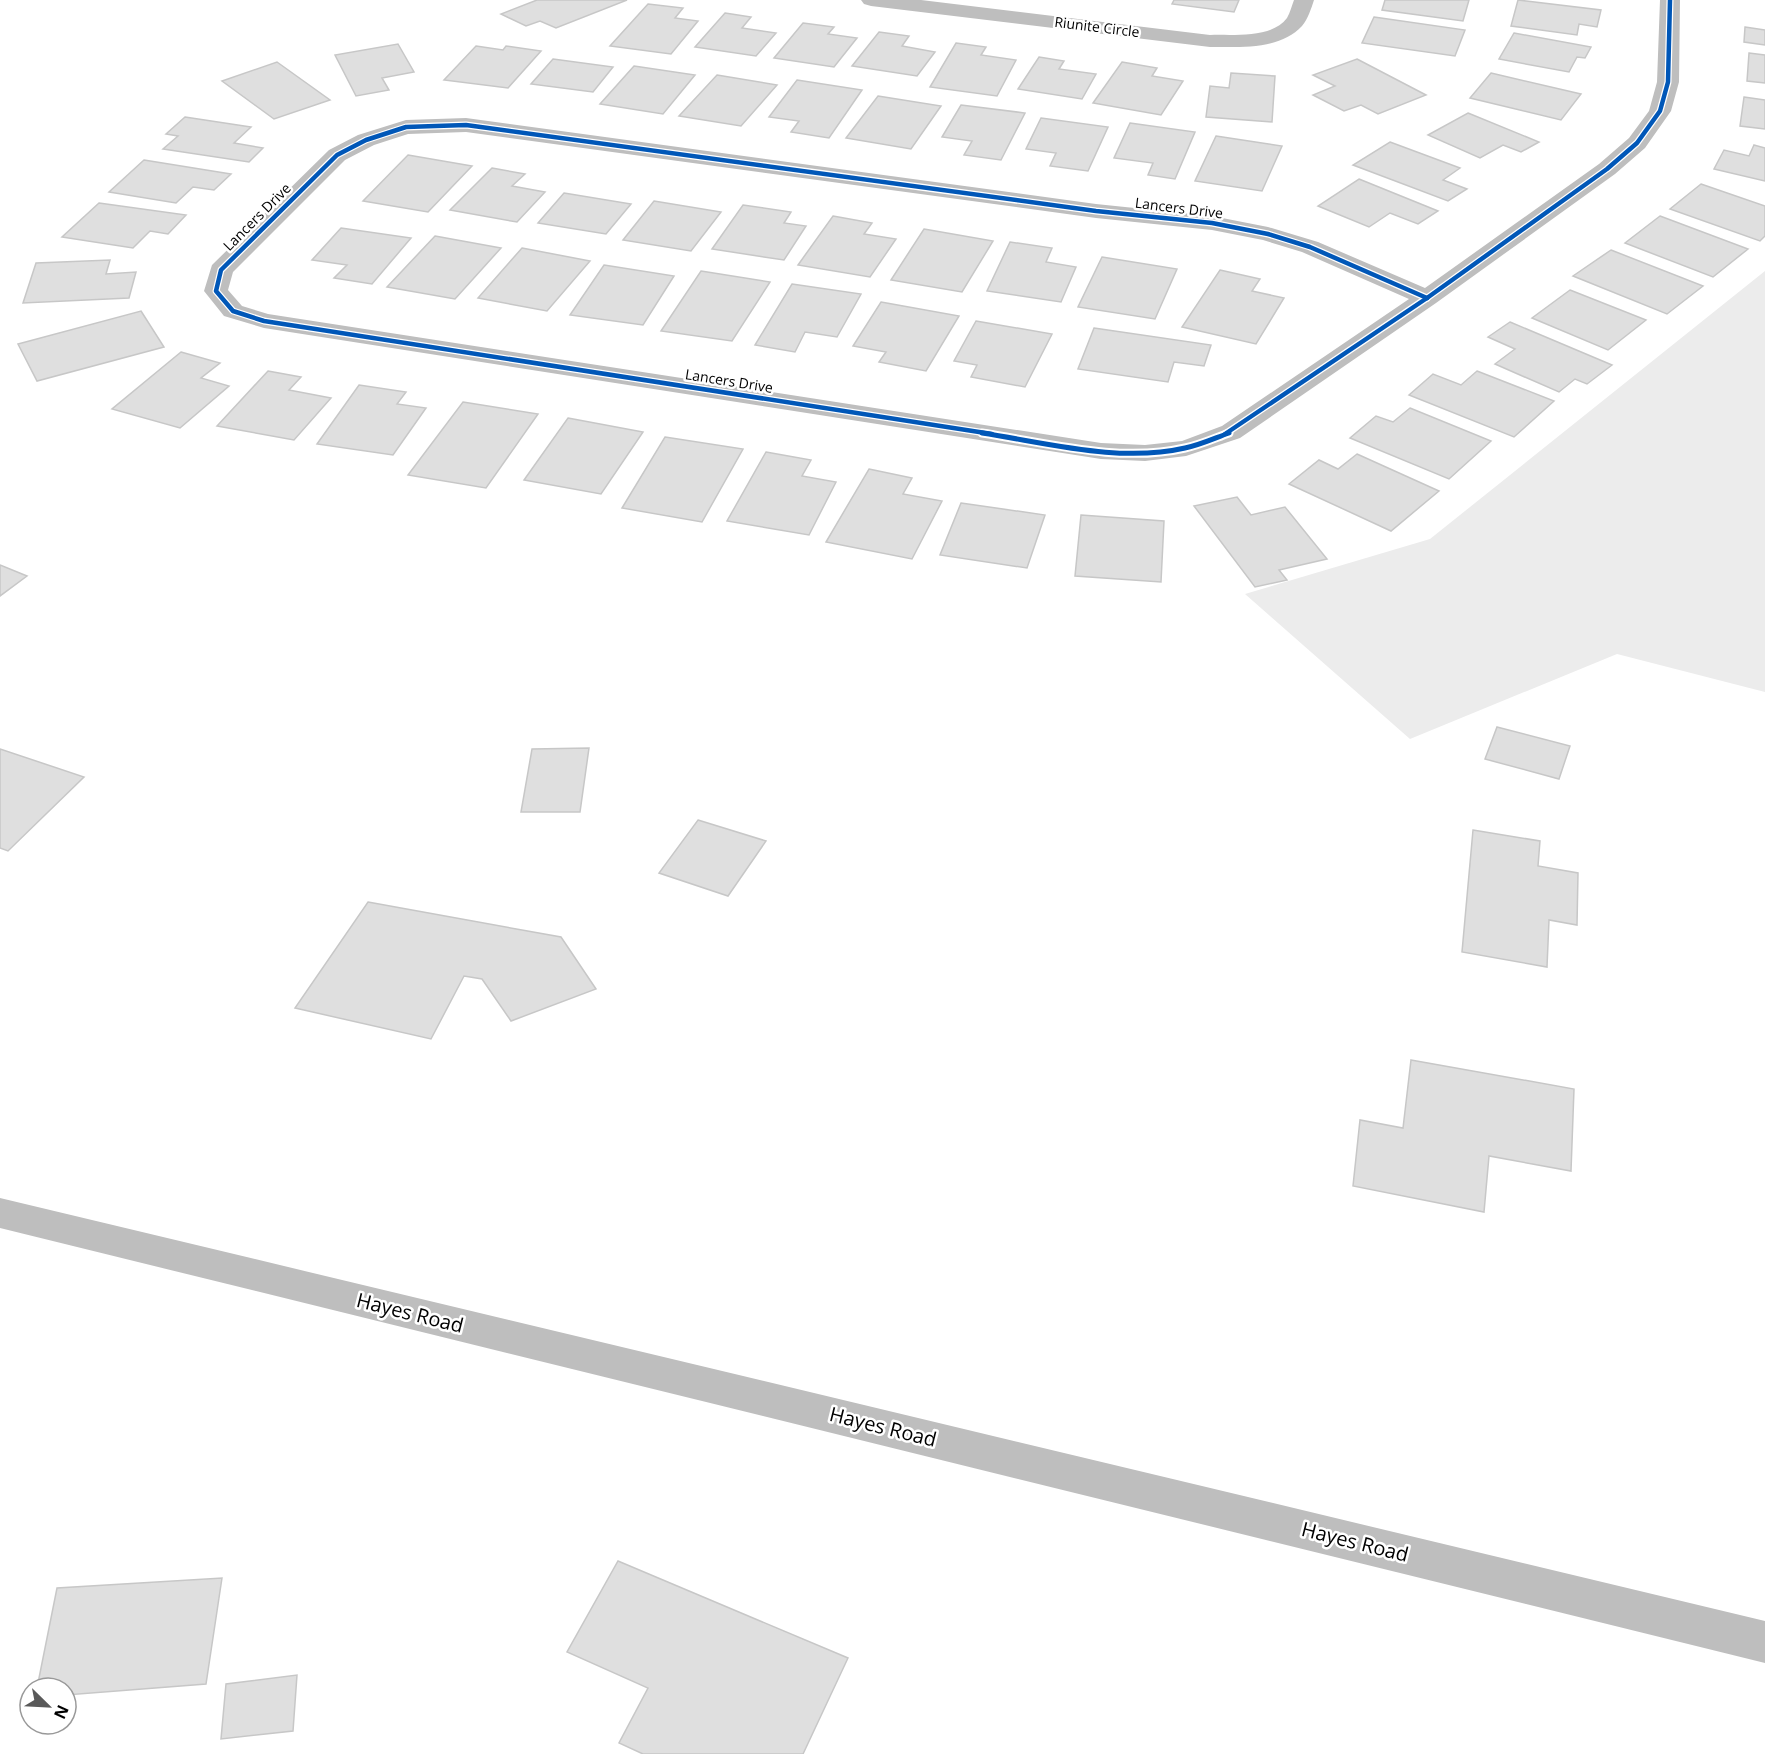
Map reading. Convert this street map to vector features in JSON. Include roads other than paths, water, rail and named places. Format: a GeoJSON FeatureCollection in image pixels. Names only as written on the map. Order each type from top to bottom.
{"type":"FeatureCollection","features":[{"type":"Feature","properties":{"kind":"street","name":"Riunite Circle"},"geometry":{"type":"LineString","coordinates":[[872,0],[1209,41],[1246,40],[1281,33],[1296,20],[1304,0]]}},
{"type":"Feature","properties":{"kind":"street","name":"Lancers Drive"},"geometry":{"type":"LineString","coordinates":[[1426,298],[1310,247],[1268,234],[1212,223],[1096,212],[466,124],[406,127],[366,140],[337,155],[221,270],[216,291],[233,310],[264,321],[1101,451],[1145,453],[1186,448],[1231,432],[1426,298],[1607,169],[1637,143],[1660,111],[1668,82],[1671,0]]}},
{"type":"Feature","properties":{"kind":"street","name":"Hayes Road"},"geometry":{"type":"LineString","coordinates":[[0,1214],[1765,1642]]}}]}
